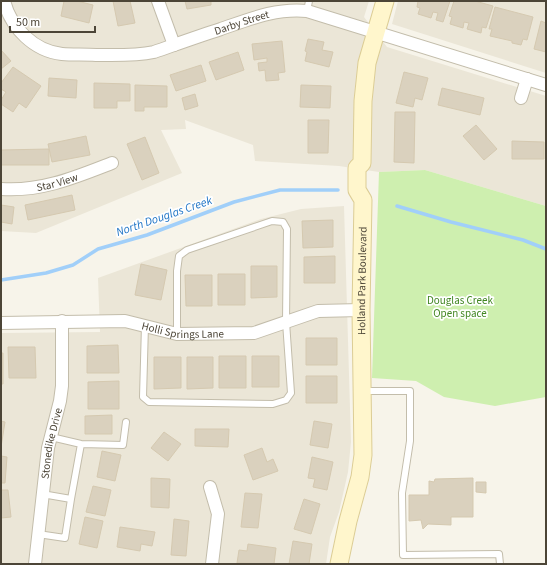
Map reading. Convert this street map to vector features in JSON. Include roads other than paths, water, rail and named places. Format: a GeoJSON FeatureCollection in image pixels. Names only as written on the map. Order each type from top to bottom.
{"type":"FeatureCollection","features":[{"type":"Feature","properties":{"kind":"street","name":"Darby Street"},"geometry":{"type":"LineString","coordinates":[[4,1],[9,17],[19,31],[32,43],[47,50],[61,54],[131,55],[154,52],[263,14],[308,6],[375,33],[546,85]]}},
{"type":"Feature","properties":{"kind":"street"},"geometry":{"type":"LineString","coordinates":[[158,1],[174,45]]}},
{"type":"Feature","properties":{"kind":"street","name":"Holland Park Boulevard"},"geometry":{"type":"LineString","coordinates":[[339,564],[348,521],[360,477],[363,455],[361,310],[363,200],[357,190],[358,168],[362,163],[364,82],[367,63],[385,1]]}},
{"type":"Feature","properties":{"kind":"street"},"geometry":{"type":"LineString","coordinates":[[521,98],[527,79]]}},
{"type":"Feature","properties":{"kind":"street","name":"Star View"},"geometry":{"type":"LineString","coordinates":[[1,189],[41,187],[63,182],[112,163]]}},
{"type":"Feature","properties":{"kind":"street","name":"Holli Springs Lane"},"geometry":{"type":"LineString","coordinates":[[1,323],[125,321],[177,334],[254,333],[318,311],[361,310]]}},
{"type":"Feature","properties":{"kind":"street","name":"Stonedike Drive"},"geometry":{"type":"LineString","coordinates":[[35,564],[46,463],[62,386],[62,322]]}},
{"type":"Feature","properties":{"kind":"street"},"geometry":{"type":"LineString","coordinates":[[210,487],[218,514],[212,564]]}},
{"type":"Feature","properties":{"kind":"lane"},"geometry":{"type":"LineString","coordinates":[[145,325],[143,397],[149,402],[273,404],[286,400],[291,393],[286,322],[287,229],[283,222],[272,221],[187,250],[179,256],[177,270],[177,334]]}},
{"type":"Feature","properties":{"kind":"lane"},"geometry":{"type":"LineString","coordinates":[[362,391],[410,391],[410,441],[402,493],[403,555],[499,554],[500,564]]}},
{"type":"Feature","properties":{"kind":"lane"},"geometry":{"type":"LineString","coordinates":[[51,437],[81,444],[123,445],[126,422]]}},
{"type":"Feature","properties":{"kind":"lane"},"geometry":{"type":"LineString","coordinates":[[38,534],[65,538],[81,444]]}},
{"type":"Feature","properties":{"kind":"lane"},"geometry":{"type":"LineString","coordinates":[[42,494],[71,499]]}},
{"type":"Feature","properties":{"kind":"waterway","name":"North Douglas Creek"},"geometry":{"type":"LineString","coordinates":[[1,280],[46,273],[73,265],[98,249],[147,235],[234,202],[280,190],[338,190]]}},
{"type":"Feature","properties":{"kind":"waterway","name":"North Douglas Creek"},"geometry":{"type":"LineString","coordinates":[[397,206],[451,222],[523,240],[546,249]]}},
{"type":"Feature","properties":{"kind":"park label","name":"Douglas Creek Open space"},"geometry":{"type":"Point","coordinates":[460,306]}}]}
